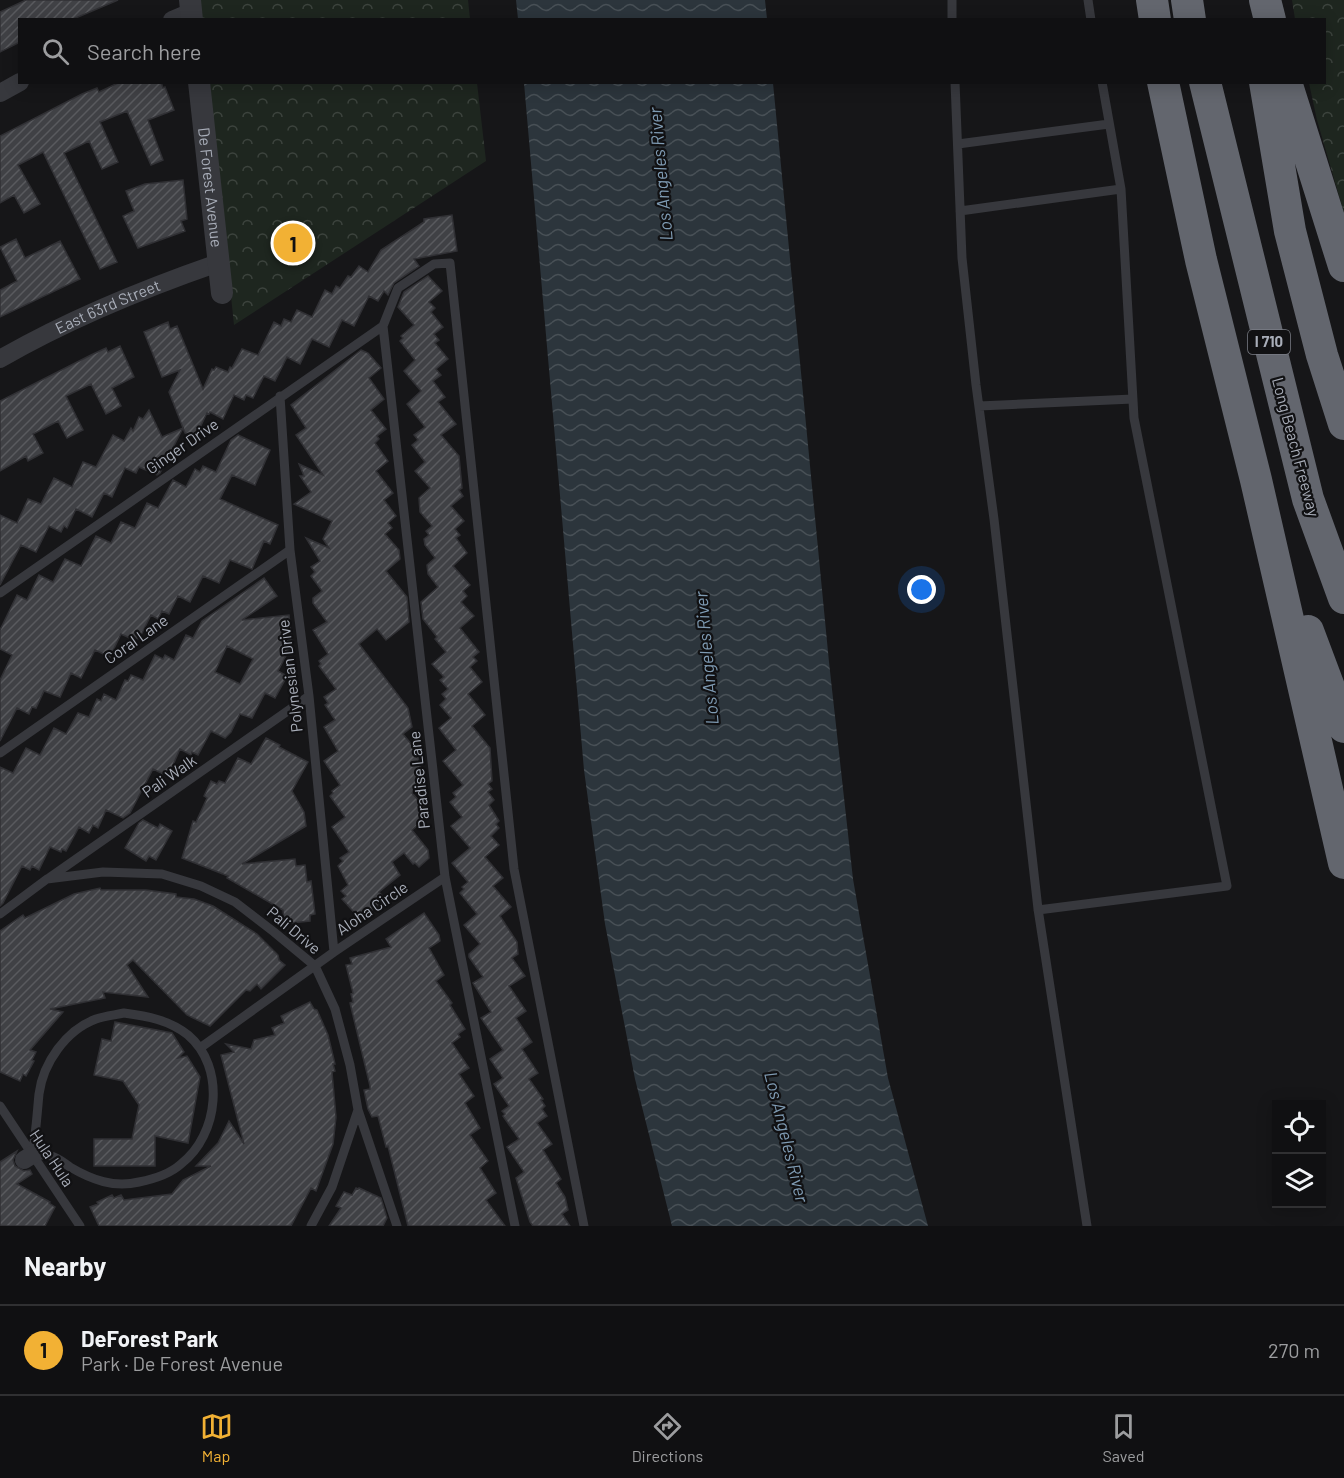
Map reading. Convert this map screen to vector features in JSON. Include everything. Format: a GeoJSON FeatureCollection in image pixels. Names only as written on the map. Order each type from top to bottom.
{"type":"FeatureCollection","features":[{"type":"Feature","properties":{"kind":"highway"},"geometry":{"type":"LineString","coordinates":[[1152,0],[1155,18]]}},
{"type":"Feature","properties":{"kind":"highway"},"geometry":{"type":"LineString","coordinates":[[1187,0],[1190,18]]}},
{"type":"Feature","properties":{"kind":"highway"},"geometry":{"type":"LineString","coordinates":[[1252,0],[1255,18]]}},
{"type":"Feature","properties":{"kind":"highway"},"geometry":{"type":"LineString","coordinates":[[1265,0],[1270,18]]}},
{"type":"Feature","properties":{"kind":"highway"},"geometry":{"type":"LineString","coordinates":[[1163,84],[1201,260],[1256,480],[1344,862]]}},
{"type":"Feature","properties":{"kind":"highway","name":"Long Beach Freeway"},"geometry":{"type":"LineString","coordinates":[[1205,84],[1308,499],[1344,598]]}},
{"type":"Feature","properties":{"kind":"highway","name":"I 710"},"geometry":{"type":"LineString","coordinates":[[1265,84],[1290,231],[1322,355],[1344,424]]}},
{"type":"Feature","properties":{"kind":"highway"},"geometry":{"type":"LineString","coordinates":[[1287,84],[1344,266]]}},
{"type":"Feature","properties":{"kind":"highway"},"geometry":{"type":"LineString","coordinates":[[1322,355],[1344,404]]}},
{"type":"Feature","properties":{"kind":"highway"},"geometry":{"type":"LineString","coordinates":[[1256,480],[1305,624],[1344,727]]}},
{"type":"Feature","properties":{"kind":"street"},"geometry":{"type":"LineString","coordinates":[[0,93],[18,83]]}},
{"type":"Feature","properties":{"kind":"street","name":"De Forest Avenue"},"geometry":{"type":"LineString","coordinates":[[199,84],[222,293]]}},
{"type":"Feature","properties":{"kind":"street","name":"East 63rd Street"},"geometry":{"type":"LineString","coordinates":[[0,358],[90,313],[158,284],[218,263]]}},
{"type":"Feature","properties":{"kind":"lane"},"geometry":{"type":"LineString","coordinates":[[952,0],[952,18]]}},
{"type":"Feature","properties":{"kind":"lane"},"geometry":{"type":"LineString","coordinates":[[1088,0],[1091,18]]}},
{"type":"Feature","properties":{"kind":"lane"},"geometry":{"type":"LineString","coordinates":[[955,84],[962,258],[979,406],[1038,910],[1087,1226]]}},
{"type":"Feature","properties":{"kind":"lane"},"geometry":{"type":"LineString","coordinates":[[1038,910],[1227,886],[1134,418],[1121,189],[1102,84]]}},
{"type":"Feature","properties":{"kind":"lane"},"geometry":{"type":"LineString","coordinates":[[958,144],[1109,124]]}},
{"type":"Feature","properties":{"kind":"lane"},"geometry":{"type":"LineString","coordinates":[[960,210],[1121,189]]}},
{"type":"Feature","properties":{"kind":"lane"},"geometry":{"type":"LineString","coordinates":[[383,326],[398,288],[434,264],[450,263],[514,869],[584,1226]]}},
{"type":"Feature","properties":{"kind":"lane","name":"Ginger Drive"},"geometry":{"type":"LineString","coordinates":[[0,592],[383,326]]}},
{"type":"Feature","properties":{"kind":"lane","name":"Paradise Lane"},"geometry":{"type":"LineString","coordinates":[[383,326],[444,877],[515,1226]]}},
{"type":"Feature","properties":{"kind":"lane","name":"Polynesian Drive"},"geometry":{"type":"LineString","coordinates":[[280,396],[290,550],[309,696],[334,952]]}},
{"type":"Feature","properties":{"kind":"lane"},"geometry":{"type":"LineString","coordinates":[[979,406],[1133,399]]}},
{"type":"Feature","properties":{"kind":"lane","name":"Coral Lane"},"geometry":{"type":"LineString","coordinates":[[0,753],[290,550]]}},
{"type":"Feature","properties":{"kind":"lane","name":"Pali Walk"},"geometry":{"type":"LineString","coordinates":[[47,879],[309,696]]}},
{"type":"Feature","properties":{"kind":"lane","name":"Pali Drive"},"geometry":{"type":"LineString","coordinates":[[0,914],[47,879],[103,872],[162,874],[201,886],[235,902],[315,966],[335,1009],[350,1065],[358,1110],[333,1186],[311,1226]]}},
{"type":"Feature","properties":{"kind":"lane","name":"Aloha Circle"},"geometry":{"type":"LineString","coordinates":[[200,1048],[444,877]]}},
{"type":"Feature","properties":{"kind":"lane"},"geometry":{"type":"LineString","coordinates":[[124,1013],[153,1016],[187,1034],[200,1048],[212,1073],[213,1100],[208,1123],[199,1146],[181,1164],[161,1176],[138,1183],[114,1184],[93,1179],[52,1156],[28,1158],[39,1114],[39,1093],[46,1071],[57,1049],[68,1036],[95,1019],[124,1013]]}},
{"type":"Feature","properties":{"kind":"lane","name":"Hula Hula"},"geometry":{"type":"LineString","coordinates":[[0,1106],[28,1158],[80,1226]]}},
{"type":"Feature","properties":{"kind":"lane"},"geometry":{"type":"LineString","coordinates":[[358,1110],[397,1226]]}},
{"type":"Feature","properties":{"kind":"green space"},"geometry":{"type":"Polygon","coordinates":[[[200,0],[468,0],[470,18],[202,18],[200,0]]]}},
{"type":"Feature","properties":{"kind":"green space"},"geometry":{"type":"Polygon","coordinates":[[[1292,0],[1344,0],[1344,213],[1317,120],[1309,84],[1326,84],[1326,18],[1295,18],[1292,0]]]}},
{"type":"Feature","properties":{"kind":"green space"},"geometry":{"type":"Polygon","coordinates":[[[209,84],[477,84],[486,161],[234,325],[209,84]]]}},
{"type":"Feature","properties":{"kind":"water"},"geometry":{"type":"Polygon","coordinates":[[[516,0],[765,0],[767,18],[518,18],[516,0]]]}},
{"type":"Feature","properties":{"kind":"water","name":"Los Angeles River"},"geometry":{"type":"Polygon","coordinates":[[[524,84],[773,84],[829,662],[853,879],[888,1078],[928,1226],[672,1226],[635,1079],[605,924],[584,770],[524,84]]]}},
{"type":"Feature","properties":{"kind":"building"},"geometry":{"type":"Polygon","coordinates":[[[26,0],[118,0],[76,18],[18,18],[18,43],[0,52],[0,12],[26,0]]]}},
{"type":"Feature","properties":{"kind":"building"},"geometry":{"type":"Polygon","coordinates":[[[116,84],[162,84],[174,110],[148,120],[163,160],[151,165],[127,111],[100,122],[118,162],[102,169],[89,141],[64,153],[117,262],[100,269],[43,152],[18,165],[40,204],[24,213],[14,195],[0,203],[0,136],[82,94],[97,88],[99,92],[116,84]]]}},
{"type":"Feature","properties":{"kind":"building"},"geometry":{"type":"Polygon","coordinates":[[[183,180],[187,219],[181,221],[185,231],[138,248],[123,216],[134,211],[126,191],[145,184],[183,180]]]}},
{"type":"Feature","properties":{"kind":"building"},"geometry":{"type":"Polygon","coordinates":[[[452,215],[457,251],[414,259],[419,266],[394,283],[388,295],[384,291],[378,301],[369,296],[354,326],[342,320],[329,347],[312,339],[300,364],[287,357],[275,381],[264,376],[253,398],[246,395],[244,400],[234,395],[223,419],[210,412],[207,413],[195,438],[185,433],[169,392],[180,370],[162,377],[144,332],[168,322],[170,329],[177,326],[203,389],[212,369],[216,367],[228,372],[242,349],[258,355],[274,322],[281,326],[284,319],[291,322],[297,310],[312,317],[325,290],[332,294],[336,286],[340,288],[359,266],[368,272],[381,250],[424,222],[424,219],[452,215]]]}},
{"type":"Feature","properties":{"kind":"building"},"geometry":{"type":"Polygon","coordinates":[[[16,239],[25,258],[60,241],[80,279],[0,317],[0,290],[17,281],[0,247],[16,239]]]}},
{"type":"Feature","properties":{"kind":"building"},"geometry":{"type":"Polygon","coordinates":[[[428,276],[442,291],[429,302],[435,308],[431,312],[443,327],[434,334],[439,340],[435,343],[448,359],[436,369],[441,375],[433,381],[445,397],[438,402],[456,424],[441,435],[459,456],[462,488],[459,490],[463,496],[451,506],[464,521],[455,529],[460,535],[456,538],[467,553],[453,566],[470,585],[463,591],[467,596],[461,602],[474,616],[460,628],[479,652],[473,657],[477,661],[470,667],[482,682],[468,694],[485,715],[472,726],[490,748],[492,781],[488,784],[492,789],[488,792],[494,800],[489,805],[499,821],[496,824],[499,828],[491,836],[499,845],[485,857],[503,878],[493,886],[511,907],[500,916],[517,942],[518,954],[512,958],[525,976],[509,986],[526,1011],[516,1018],[532,1042],[522,1049],[538,1073],[529,1079],[543,1099],[541,1100],[545,1106],[542,1109],[547,1116],[537,1123],[552,1144],[543,1150],[561,1179],[556,1183],[565,1197],[568,1210],[562,1214],[570,1226],[533,1226],[530,1222],[516,1178],[524,1172],[507,1147],[519,1139],[503,1116],[505,1114],[502,1111],[509,1106],[494,1084],[503,1078],[490,1059],[503,1050],[481,1018],[491,1012],[473,983],[483,977],[469,954],[480,944],[464,925],[477,914],[460,893],[464,889],[462,887],[468,882],[452,863],[470,848],[451,826],[462,817],[450,802],[456,797],[453,793],[463,785],[443,761],[456,750],[439,728],[451,718],[440,705],[446,699],[442,694],[448,689],[440,680],[444,677],[432,664],[446,652],[423,619],[421,602],[438,587],[428,574],[427,565],[435,558],[425,545],[424,539],[429,535],[426,531],[432,526],[420,512],[419,498],[430,488],[415,471],[425,462],[412,445],[418,440],[414,435],[425,427],[407,404],[421,391],[404,371],[415,360],[400,341],[403,338],[401,336],[414,325],[398,307],[404,292],[428,276]]]}},
{"type":"Feature","properties":{"kind":"building"},"geometry":{"type":"Polygon","coordinates":[[[120,346],[134,377],[112,388],[121,406],[106,414],[91,384],[66,396],[83,430],[67,438],[58,421],[33,434],[43,453],[28,461],[26,456],[0,471],[0,401],[106,348],[108,352],[120,346]]]}},
{"type":"Feature","properties":{"kind":"building"},"geometry":{"type":"Polygon","coordinates":[[[361,350],[368,353],[381,368],[369,378],[384,399],[371,410],[386,429],[377,436],[379,439],[375,443],[388,461],[376,471],[393,493],[384,500],[396,516],[388,523],[392,528],[385,534],[399,550],[400,559],[386,571],[407,597],[409,622],[386,640],[377,629],[359,644],[408,708],[412,727],[403,734],[417,751],[423,784],[412,793],[426,809],[419,815],[424,820],[412,830],[428,850],[429,858],[419,867],[413,864],[404,853],[392,862],[400,875],[379,892],[385,899],[361,920],[342,899],[346,896],[341,891],[348,885],[338,866],[343,861],[340,858],[349,852],[332,827],[345,817],[330,796],[332,791],[340,785],[324,761],[338,751],[324,727],[335,720],[325,705],[328,703],[324,697],[336,689],[319,666],[321,664],[319,661],[328,654],[313,630],[327,622],[313,603],[313,598],[322,591],[311,576],[315,572],[311,567],[320,561],[306,538],[329,548],[323,539],[332,521],[294,504],[311,492],[300,476],[304,476],[299,464],[323,475],[296,435],[306,428],[291,405],[361,350]]]}},
{"type":"Feature","properties":{"kind":"building"},"geometry":{"type":"Polygon","coordinates":[[[149,410],[162,437],[183,428],[160,473],[157,475],[139,467],[136,473],[125,468],[112,497],[104,493],[92,517],[76,509],[67,528],[64,526],[61,532],[49,526],[36,552],[21,545],[0,585],[0,515],[17,523],[28,499],[41,504],[54,478],[72,487],[83,462],[96,467],[113,435],[124,441],[131,428],[133,431],[139,417],[143,419],[149,410]]]}},
{"type":"Feature","properties":{"kind":"building"},"geometry":{"type":"Polygon","coordinates":[[[238,435],[270,450],[255,485],[232,475],[220,499],[278,525],[270,544],[264,541],[252,569],[230,560],[219,583],[203,576],[190,602],[178,596],[169,614],[162,611],[158,619],[151,615],[139,639],[133,637],[132,639],[121,634],[110,657],[95,650],[81,678],[71,673],[60,697],[44,691],[36,708],[32,707],[29,714],[17,708],[0,741],[0,680],[12,655],[0,649],[0,630],[17,595],[27,600],[39,575],[53,582],[65,559],[81,566],[96,536],[111,543],[121,522],[135,528],[147,503],[158,508],[173,480],[186,487],[195,469],[200,472],[203,466],[216,472],[231,440],[238,435]]]}},
{"type":"Feature","properties":{"kind":"building"},"geometry":{"type":"Polygon","coordinates":[[[264,578],[277,596],[242,620],[289,615],[292,644],[278,671],[287,676],[275,698],[265,693],[252,718],[240,714],[231,732],[225,738],[211,731],[198,755],[192,752],[191,755],[180,749],[169,774],[153,769],[130,813],[123,818],[106,810],[98,828],[93,825],[89,833],[79,827],[66,851],[62,849],[61,852],[50,847],[39,870],[32,866],[30,870],[22,866],[0,906],[0,767],[13,773],[26,748],[40,755],[54,728],[66,734],[78,713],[89,717],[97,699],[101,701],[104,694],[116,700],[125,680],[128,681],[131,675],[143,680],[155,655],[163,659],[165,655],[174,660],[186,635],[193,638],[202,621],[264,578]],[[227,646],[215,672],[240,684],[253,659],[227,646]]]}},
{"type":"Feature","properties":{"kind":"building"},"geometry":{"type":"Polygon","coordinates":[[[266,738],[308,762],[292,791],[304,812],[306,826],[242,864],[295,859],[296,866],[305,865],[307,882],[311,881],[315,914],[310,915],[310,921],[291,923],[291,919],[284,920],[283,910],[227,878],[228,876],[182,858],[193,821],[196,822],[207,798],[204,796],[211,781],[217,784],[219,781],[225,783],[238,758],[251,764],[266,738]]]}},
{"type":"Feature","properties":{"kind":"building"},"geometry":{"type":"Polygon","coordinates":[[[143,820],[158,828],[160,824],[172,831],[156,860],[149,856],[146,861],[125,848],[143,820]]]}},
{"type":"Feature","properties":{"kind":"building"},"geometry":{"type":"Polygon","coordinates":[[[100,888],[101,890],[146,890],[176,894],[176,897],[194,899],[213,906],[257,934],[285,965],[261,989],[257,984],[250,991],[246,990],[210,1026],[187,1015],[133,960],[127,965],[148,997],[103,992],[105,998],[50,1009],[63,1012],[30,1050],[36,1052],[26,1076],[23,1074],[20,1081],[0,1072],[0,931],[23,915],[25,918],[74,894],[100,888]]]}},
{"type":"Feature","properties":{"kind":"building"},"geometry":{"type":"Polygon","coordinates":[[[424,913],[439,935],[440,941],[429,948],[444,975],[436,981],[452,1003],[450,1005],[465,1029],[452,1043],[469,1068],[459,1074],[474,1096],[465,1103],[480,1128],[470,1135],[488,1161],[480,1168],[496,1193],[486,1200],[505,1226],[408,1226],[378,1116],[372,1117],[368,1109],[364,1090],[370,1089],[370,1086],[350,1003],[353,1002],[351,994],[353,993],[346,965],[352,964],[350,958],[391,947],[386,939],[424,913]]]}},
{"type":"Feature","properties":{"kind":"building"},"geometry":{"type":"Polygon","coordinates":[[[310,1002],[317,1010],[328,1035],[335,1064],[333,1064],[335,1071],[332,1072],[336,1117],[333,1144],[316,1191],[311,1188],[291,1226],[99,1226],[90,1207],[98,1204],[97,1202],[112,1195],[114,1198],[121,1195],[124,1200],[172,1194],[183,1180],[211,1166],[196,1166],[218,1143],[229,1121],[244,1144],[221,1055],[234,1052],[226,1044],[251,1049],[254,1040],[275,1035],[272,1028],[284,1023],[281,1016],[310,1002]]]}},
{"type":"Feature","properties":{"kind":"building"},"geometry":{"type":"Polygon","coordinates":[[[115,1022],[172,1033],[184,1052],[178,1058],[187,1056],[200,1077],[188,1143],[155,1136],[155,1166],[94,1166],[94,1139],[132,1139],[139,1105],[123,1081],[94,1075],[102,1039],[111,1041],[115,1022]]]}},
{"type":"Feature","properties":{"kind":"building"},"geometry":{"type":"Polygon","coordinates":[[[17,1151],[13,1160],[15,1166],[24,1171],[30,1170],[32,1174],[17,1184],[55,1207],[45,1226],[0,1226],[0,1162],[17,1151]]]}},
{"type":"Feature","properties":{"kind":"building"},"geometry":{"type":"Polygon","coordinates":[[[356,1188],[381,1198],[387,1218],[383,1226],[329,1226],[341,1208],[336,1206],[344,1192],[352,1195],[356,1188]]]}},
{"type":"Feature","properties":{"kind":"place","name":"DeForest Park"},"geometry":{"type":"Point","coordinates":[293,243]}}]}
